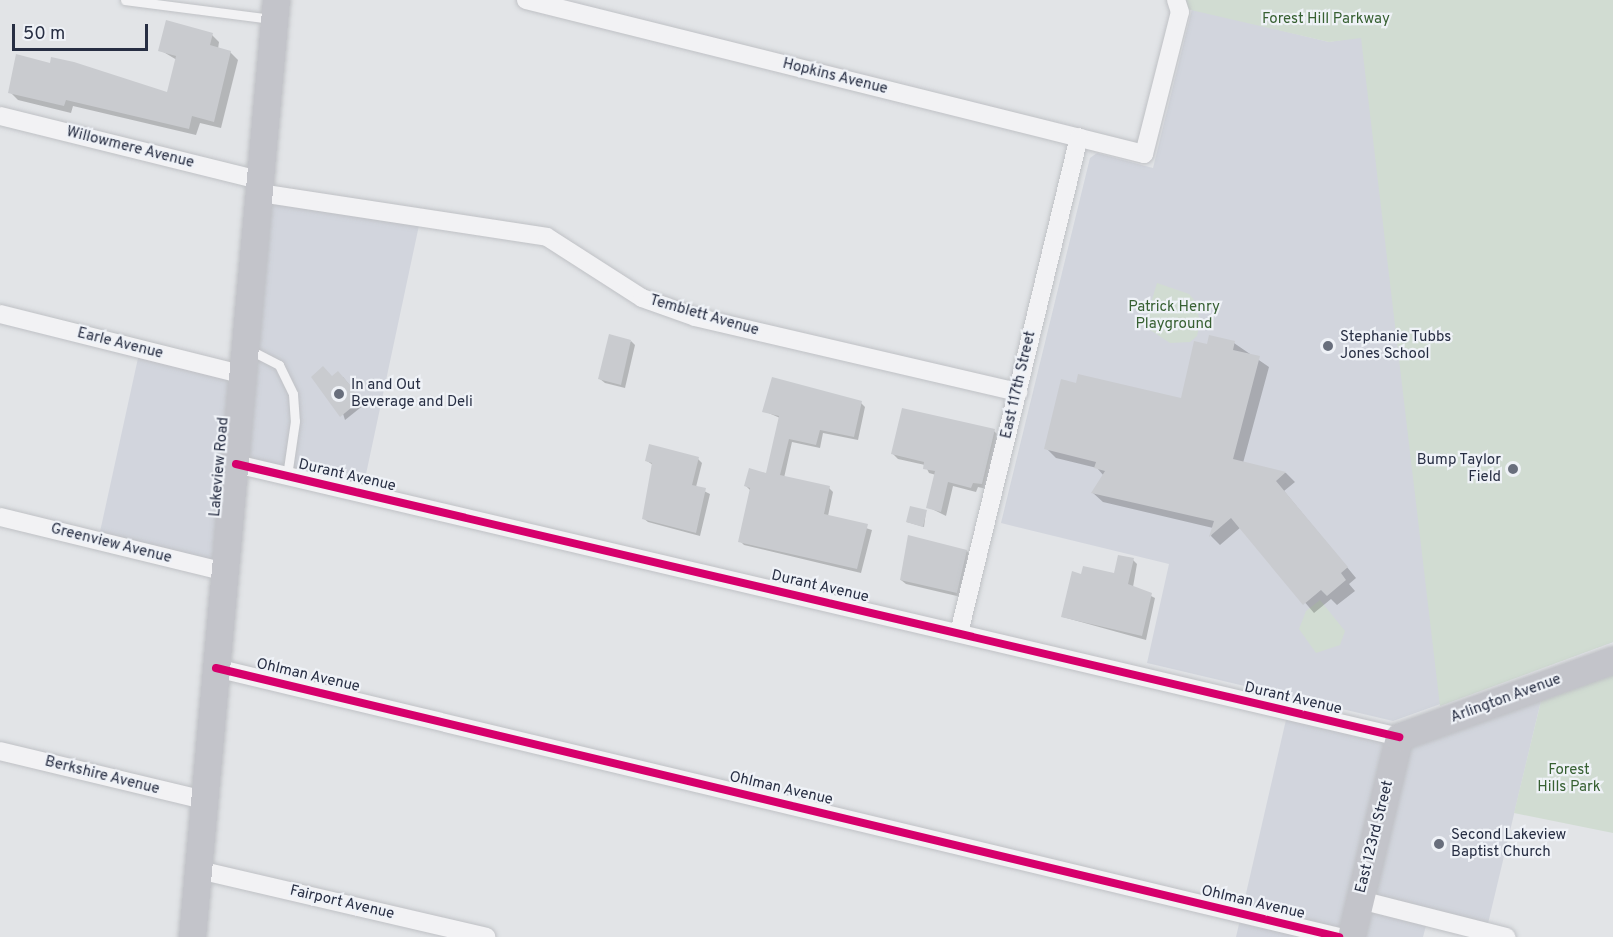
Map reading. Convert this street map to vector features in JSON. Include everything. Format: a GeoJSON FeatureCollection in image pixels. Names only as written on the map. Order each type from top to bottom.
{"type":"FeatureCollection","features":[{"type":"Feature","properties":{"kind":"street","name":"Hopkins Avenue"},"geometry":{"type":"LineString","coordinates":[[526,0],[1144,154],[1180,12],[1176,0]]}},
{"type":"Feature","properties":{"kind":"street","name":"Lakeview Road"},"geometry":{"type":"LineString","coordinates":[[192,937],[216,668],[222,571],[236,464],[240,374],[260,187],[275,10]]}},
{"type":"Feature","properties":{"kind":"street","name":"Willowmere Avenue"},"geometry":{"type":"LineString","coordinates":[[0,116],[260,187]]}},
{"type":"Feature","properties":{"kind":"street","name":"East 117th Street"},"geometry":{"type":"LineString","coordinates":[[959,633],[1079,137]]}},
{"type":"Feature","properties":{"kind":"street","name":"Temblett Avenue"},"geometry":{"type":"LineString","coordinates":[[260,187],[547,237],[642,298],[695,316],[1018,392]]}},
{"type":"Feature","properties":{"kind":"street","name":"Earle Avenue"},"geometry":{"type":"LineString","coordinates":[[0,314],[240,374]]}},
{"type":"Feature","properties":{"kind":"street","name":"Durant Avenue"},"geometry":{"type":"LineString","coordinates":[[236,464],[1399,737]]}},
{"type":"Feature","properties":{"kind":"street","name":"Greenview Avenue"},"geometry":{"type":"LineString","coordinates":[[0,517],[222,571]]}},
{"type":"Feature","properties":{"kind":"street","name":"Arlington Avenue"},"geometry":{"type":"LineString","coordinates":[[1399,737],[1613,660]]}},
{"type":"Feature","properties":{"kind":"street","name":"Ohlman Avenue"},"geometry":{"type":"LineString","coordinates":[[216,668],[1339,937]]}},
{"type":"Feature","properties":{"kind":"street","name":"East 123rd Street"},"geometry":{"type":"LineString","coordinates":[[1351,937],[1399,737]]}},
{"type":"Feature","properties":{"kind":"street","name":"Berkshire Avenue"},"geometry":{"type":"LineString","coordinates":[[0,751],[204,800]]}},
{"type":"Feature","properties":{"kind":"street","name":"Fairport Avenue"},"geometry":{"type":"LineString","coordinates":[[199,870],[486,937]]}},
{"type":"Feature","properties":{"kind":"street"},"geometry":{"type":"LineString","coordinates":[[1360,900],[1506,937]]}},
{"type":"Feature","properties":{"kind":"lane"},"geometry":{"type":"LineString","coordinates":[[124,0],[275,10]]}},
{"type":"Feature","properties":{"kind":"lane"},"geometry":{"type":"LineString","coordinates":[[243,347],[279,365],[293,394],[295,421],[286,476]]}},
{"type":"Feature","properties":{"kind":"shaded area","name":"Stephanie Tubbs Jones School"},"geometry":{"type":"Polygon","coordinates":[[[1587,0],[1613,0],[1613,642],[1393,721],[1147,663],[1169,564],[1001,523],[1090,158],[1097,153],[1153,168],[1192,9],[1329,42],[1587,0]]]}},
{"type":"Feature","properties":{"kind":"shaded area"},"geometry":{"type":"Polygon","coordinates":[[[260,193],[421,216],[362,493],[236,464],[222,571],[98,541],[140,349],[240,374],[260,193]]]}},
{"type":"Feature","properties":{"kind":"shaded area"},"geometry":{"type":"Polygon","coordinates":[[[1545,684],[1486,932],[1428,918],[1423,937],[1236,937],[1288,711],[1399,737],[1545,684]]]}},
{"type":"Feature","properties":{"kind":"green space","name":"Bump Taylor Field"},"geometry":{"type":"Polygon","coordinates":[[[1176,0],[1613,0],[1613,642],[1440,706],[1361,38],[1329,42],[1178,7],[1176,0]]]}},
{"type":"Feature","properties":{"kind":"green space","name":"Patrick Henry Playground"},"geometry":{"type":"Polygon","coordinates":[[[1157,283],[1189,294],[1195,301],[1200,322],[1197,336],[1190,342],[1170,343],[1144,326],[1157,283]]]}},
{"type":"Feature","properties":{"kind":"green space"},"geometry":{"type":"Polygon","coordinates":[[[1320,600],[1345,631],[1340,645],[1316,653],[1299,629],[1306,611],[1320,600]]]}},
{"type":"Feature","properties":{"kind":"green space","name":"Forest Hills Park"},"geometry":{"type":"Polygon","coordinates":[[[1613,674],[1613,833],[1514,813],[1541,701],[1613,674]]]}},
{"type":"Feature","properties":{"kind":"building"},"geometry":{"type":"Polygon","coordinates":[[[166,20],[213,33],[210,45],[231,51],[214,122],[192,116],[189,129],[66,100],[64,106],[8,93],[16,54],[50,63],[51,57],[74,62],[167,92],[176,56],[158,51],[166,20]]]}},
{"type":"Feature","properties":{"kind":"building"},"geometry":{"type":"Polygon","coordinates":[[[609,334],[631,340],[621,385],[598,379],[609,334]]]}},
{"type":"Feature","properties":{"kind":"building"},"geometry":{"type":"Polygon","coordinates":[[[1209,335],[1235,341],[1233,350],[1260,356],[1233,459],[1286,472],[1276,481],[1348,567],[1341,573],[1346,580],[1327,596],[1321,590],[1303,605],[1231,518],[1209,537],[1214,521],[1091,493],[1105,471],[1094,468],[1096,462],[1044,449],[1061,379],[1076,383],[1078,374],[1181,398],[1194,341],[1207,344],[1209,335]]]}},
{"type":"Feature","properties":{"kind":"building","name":"In and Out Beverage and Deli"},"geometry":{"type":"Polygon","coordinates":[[[323,366],[332,376],[338,371],[362,399],[340,417],[311,377],[323,366]]]}},
{"type":"Feature","properties":{"kind":"building"},"geometry":{"type":"Polygon","coordinates":[[[772,377],[862,401],[854,437],[820,430],[816,445],[789,439],[780,475],[830,486],[824,514],[868,524],[857,569],[738,542],[750,488],[744,486],[749,468],[766,473],[779,416],[762,412],[772,377]]]}},
{"type":"Feature","properties":{"kind":"building"},"geometry":{"type":"Polygon","coordinates":[[[902,408],[995,429],[982,484],[973,483],[971,488],[948,482],[941,512],[926,508],[935,471],[923,469],[924,462],[891,454],[902,408]]]}},
{"type":"Feature","properties":{"kind":"building"},"geometry":{"type":"Polygon","coordinates":[[[649,444],[699,457],[692,485],[706,488],[696,533],[642,519],[652,463],[645,461],[649,444]]]}},
{"type":"Feature","properties":{"kind":"building"},"geometry":{"type":"Polygon","coordinates":[[[910,506],[927,510],[923,527],[906,522],[910,506]]]}},
{"type":"Feature","properties":{"kind":"building"},"geometry":{"type":"Polygon","coordinates":[[[908,535],[967,550],[957,593],[900,580],[908,535]]]}},
{"type":"Feature","properties":{"kind":"building"},"geometry":{"type":"Polygon","coordinates":[[[1118,555],[1134,558],[1128,584],[1152,593],[1142,636],[1061,617],[1072,571],[1081,574],[1083,566],[1114,573],[1118,555]]]}},
{"type":"Feature","properties":{"kind":"cycle path"},"geometry":{"type":"LineString","coordinates":[[236,464],[1399,737]]}},
{"type":"Feature","properties":{"kind":"cycle path"},"geometry":{"type":"LineString","coordinates":[[216,668],[1339,937]]}},
{"type":"Feature","properties":{"kind":"place","name":"Stephanie Tubbs Jones School"},"geometry":{"type":"Point","coordinates":[1328,346]}},
{"type":"Feature","properties":{"kind":"place","name":"In and Out Beverage and Deli"},"geometry":{"type":"Point","coordinates":[339,394]}},
{"type":"Feature","properties":{"kind":"place","name":"Bump Taylor Field"},"geometry":{"type":"Point","coordinates":[1513,469]}},
{"type":"Feature","properties":{"kind":"place","name":"Second Lakeview Baptist Church"},"geometry":{"type":"Point","coordinates":[1439,844]}},
{"type":"Feature","properties":{"kind":"park label","name":"Forest Hill Parkway"},"geometry":{"type":"Point","coordinates":[1326,20]}}]}
